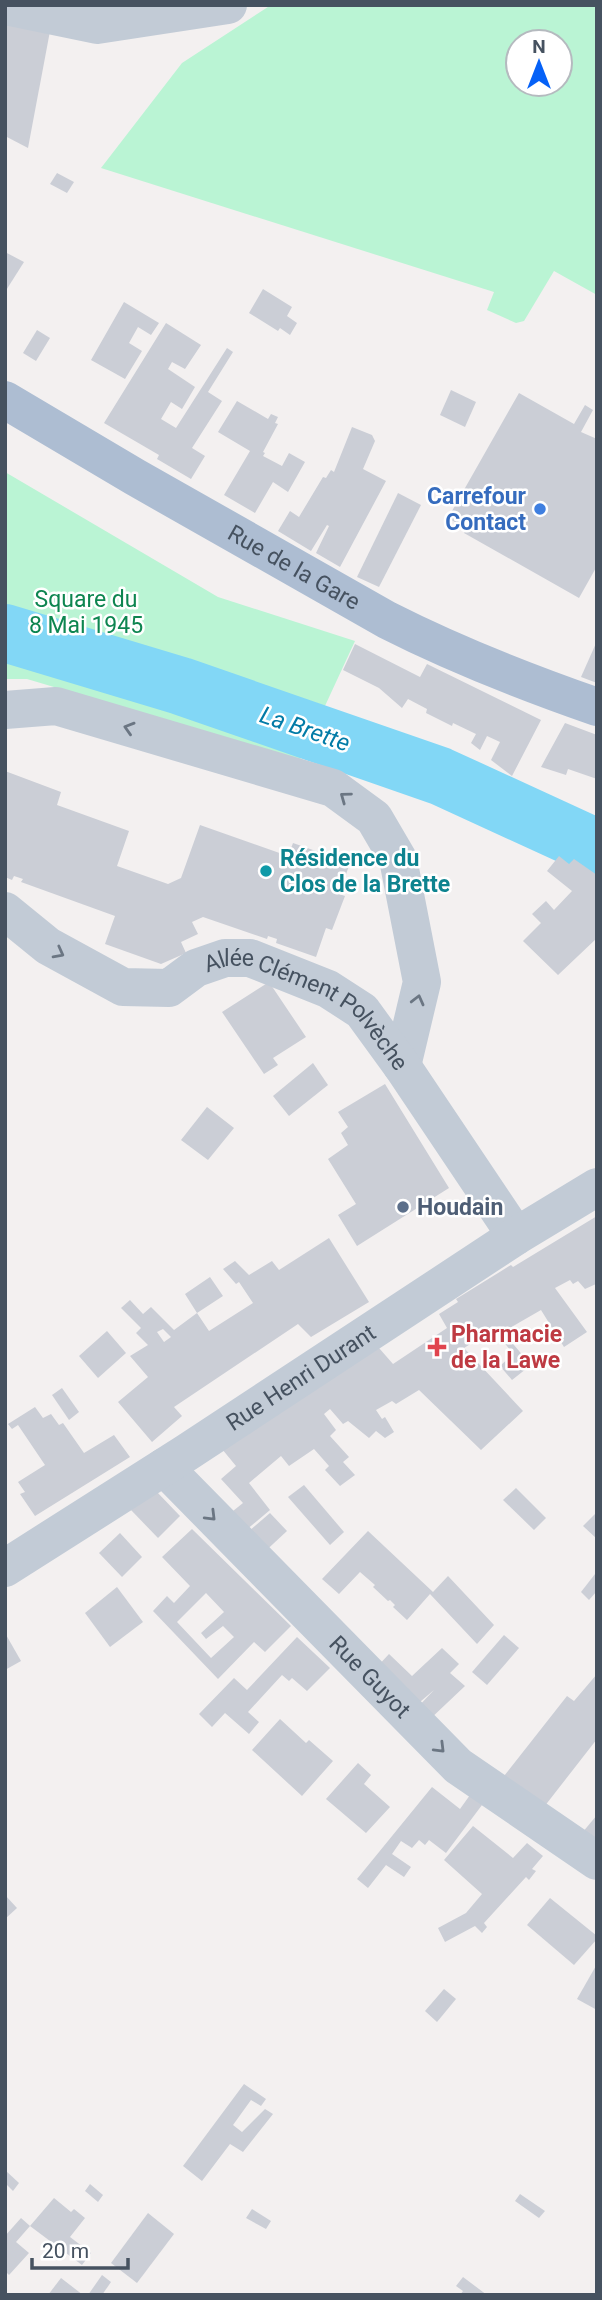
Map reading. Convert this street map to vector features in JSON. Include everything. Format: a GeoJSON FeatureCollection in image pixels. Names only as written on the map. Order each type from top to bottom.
{"type":"FeatureCollection","features":[{"type":"Feature","properties":{"kind":"main road","name":"Rue de la Gare"},"geometry":{"type":"LineString","coordinates":[[5,400],[387,620],[479,663],[597,707]]}},
{"type":"Feature","properties":{"kind":"street"},"geometry":{"type":"LineString","coordinates":[[5,6],[97,25],[228,5]]}},
{"type":"Feature","properties":{"kind":"street","name":"Allée Clément Polvèche"},"geometry":{"type":"LineString","coordinates":[[5,710],[56,706],[333,788],[374,818],[398,859],[422,982],[402,1066]]}},
{"type":"Feature","properties":{"kind":"street","name":"Allée Clément Polvèche"},"geometry":{"type":"LineString","coordinates":[[5,911],[48,947],[123,987],[169,988],[196,968],[225,958],[250,958],[328,989],[362,1011],[402,1066]]}},
{"type":"Feature","properties":{"kind":"street"},"geometry":{"type":"LineString","coordinates":[[402,1066],[516,1236]]}},
{"type":"Feature","properties":{"kind":"street","name":"Rue Henri Durant"},"geometry":{"type":"LineString","coordinates":[[5,1568],[597,1186]]}},
{"type":"Feature","properties":{"kind":"street","name":"Rue Guyot"},"geometry":{"type":"LineString","coordinates":[[164,1467],[458,1766],[597,1861]]}},
{"type":"Feature","properties":{"kind":"green space"},"geometry":{"type":"Polygon","coordinates":[[[271,5],[597,5],[597,295],[554,271],[524,321],[516,323],[487,310],[494,292],[101,168],[182,63],[271,5]]]}},
{"type":"Feature","properties":{"kind":"green space","name":"Square du 8 Mai 1945"},"geometry":{"type":"Polygon","coordinates":[[[5,472],[218,597],[355,641],[300,760],[27,679],[5,679],[5,472]]]}},
{"type":"Feature","properties":{"kind":"building"},"geometry":{"type":"Polygon","coordinates":[[[5,23],[50,31],[28,148],[5,136],[5,23]]]}},
{"type":"Feature","properties":{"kind":"building"},"geometry":{"type":"Polygon","coordinates":[[[57,173],[74,182],[67,193],[50,184],[57,173]]]}},
{"type":"Feature","properties":{"kind":"building"},"geometry":{"type":"Polygon","coordinates":[[[5,252],[24,262],[5,292],[5,252]]]}},
{"type":"Feature","properties":{"kind":"building"},"geometry":{"type":"Polygon","coordinates":[[[263,289],[292,307],[287,316],[297,323],[290,335],[280,328],[278,331],[249,313],[263,289]]]}},
{"type":"Feature","properties":{"kind":"building"},"geometry":{"type":"Polygon","coordinates":[[[124,302],[159,323],[151,335],[138,327],[129,343],[142,351],[125,379],[91,360],[124,302]]]}},
{"type":"Feature","properties":{"kind":"building"},"geometry":{"type":"Polygon","coordinates":[[[166,323],[201,345],[185,369],[172,362],[168,369],[195,387],[182,409],[171,402],[161,419],[176,428],[227,348],[233,352],[208,392],[222,401],[192,448],[205,456],[191,479],[157,459],[159,455],[104,423],[166,323]]]}},
{"type":"Feature","properties":{"kind":"building"},"geometry":{"type":"Polygon","coordinates":[[[37,330],[50,338],[36,361],[23,353],[37,330]]]}},
{"type":"Feature","properties":{"kind":"building"},"geometry":{"type":"Polygon","coordinates":[[[451,390],[476,402],[465,427],[440,415],[451,390]]]}},
{"type":"Feature","properties":{"kind":"building"},"geometry":{"type":"Polygon","coordinates":[[[519,393],[574,424],[585,405],[593,410],[581,432],[597,439],[597,566],[579,598],[464,533],[467,529],[448,518],[519,393]]]}},
{"type":"Feature","properties":{"kind":"building"},"geometry":{"type":"Polygon","coordinates":[[[237,401],[268,419],[271,414],[278,417],[275,423],[278,424],[263,456],[282,466],[289,453],[305,462],[288,492],[273,482],[255,513],[224,495],[250,451],[218,432],[237,401]]]}},
{"type":"Feature","properties":{"kind":"building"},"geometry":{"type":"Polygon","coordinates":[[[352,427],[372,435],[375,441],[363,469],[386,481],[340,567],[316,553],[329,526],[327,525],[311,551],[278,531],[290,511],[299,517],[323,477],[326,478],[331,470],[334,472],[352,427]]]}},
{"type":"Feature","properties":{"kind":"building"},"geometry":{"type":"Polygon","coordinates":[[[398,493],[421,505],[379,587],[357,577],[398,493]]]}},
{"type":"Feature","properties":{"kind":"building"},"geometry":{"type":"Polygon","coordinates":[[[597,641],[597,683],[581,677],[597,641]]]}},
{"type":"Feature","properties":{"kind":"building"},"geometry":{"type":"Polygon","coordinates":[[[355,644],[420,677],[427,664],[541,720],[512,776],[491,760],[500,742],[487,736],[480,750],[471,743],[476,734],[426,713],[427,709],[408,699],[402,708],[379,688],[343,670],[355,644]]]}},
{"type":"Feature","properties":{"kind":"building"},"geometry":{"type":"Polygon","coordinates":[[[565,723],[597,735],[597,779],[568,769],[566,775],[541,767],[565,723]]]}},
{"type":"Feature","properties":{"kind":"building","name":"Résidence du Clos de la Brette"},"geometry":{"type":"Polygon","coordinates":[[[5,771],[61,792],[57,805],[129,831],[117,866],[168,884],[181,878],[200,825],[288,856],[293,843],[350,863],[339,894],[345,896],[332,930],[326,928],[316,957],[276,943],[277,939],[268,936],[267,939],[203,917],[192,922],[198,934],[181,942],[186,953],[161,964],[105,944],[115,916],[21,882],[23,879],[14,876],[12,880],[5,877],[5,771]]]}},
{"type":"Feature","properties":{"kind":"building"},"geometry":{"type":"Polygon","coordinates":[[[559,856],[569,864],[574,859],[597,875],[597,938],[558,975],[523,941],[541,923],[532,914],[546,901],[554,910],[572,891],[547,871],[559,856]]]}},
{"type":"Feature","properties":{"kind":"building"},"geometry":{"type":"Polygon","coordinates":[[[269,982],[306,1037],[273,1058],[278,1065],[264,1074],[222,1012],[269,982]]]}},
{"type":"Feature","properties":{"kind":"building"},"geometry":{"type":"Polygon","coordinates":[[[313,1063],[328,1085],[289,1116],[273,1096],[313,1063]]]}},
{"type":"Feature","properties":{"kind":"building"},"geometry":{"type":"Polygon","coordinates":[[[385,1084],[449,1188],[357,1246],[338,1215],[356,1204],[328,1159],[348,1145],[341,1133],[348,1127],[338,1112],[385,1084]]]}},
{"type":"Feature","properties":{"kind":"building"},"geometry":{"type":"Polygon","coordinates":[[[207,1107],[234,1128],[208,1160],[181,1140],[207,1107]]]}},
{"type":"Feature","properties":{"kind":"building"},"geometry":{"type":"Polygon","coordinates":[[[597,1216],[596,1284],[585,1289],[578,1281],[573,1284],[570,1280],[555,1288],[587,1332],[564,1347],[541,1310],[503,1332],[531,1365],[512,1380],[500,1366],[513,1354],[494,1329],[464,1348],[523,1411],[481,1450],[419,1390],[396,1404],[392,1401],[376,1410],[382,1419],[385,1417],[394,1432],[385,1438],[376,1431],[369,1438],[348,1421],[343,1424],[330,1409],[324,1414],[336,1430],[330,1436],[349,1457],[343,1462],[355,1475],[340,1486],[325,1470],[329,1466],[314,1449],[289,1466],[281,1456],[249,1483],[270,1510],[239,1536],[233,1511],[243,1503],[221,1479],[236,1466],[222,1449],[379,1348],[393,1364],[447,1328],[439,1314],[458,1302],[456,1299],[597,1216]]]}},
{"type":"Feature","properties":{"kind":"building"},"geometry":{"type":"Polygon","coordinates":[[[329,1238],[369,1302],[311,1337],[298,1324],[174,1407],[182,1416],[152,1442],[118,1402],[148,1377],[130,1356],[148,1345],[136,1333],[141,1328],[121,1308],[130,1300],[143,1314],[151,1307],[174,1330],[197,1313],[209,1331],[253,1303],[239,1282],[236,1284],[223,1269],[235,1261],[249,1275],[272,1261],[279,1270],[329,1238]],[[163,1329],[157,1332],[164,1342],[171,1337],[163,1329]]]}},
{"type":"Feature","properties":{"kind":"building"},"geometry":{"type":"Polygon","coordinates":[[[210,1277],[223,1296],[197,1313],[185,1294],[210,1277]]]}},
{"type":"Feature","properties":{"kind":"building"},"geometry":{"type":"Polygon","coordinates":[[[107,1331],[126,1353],[98,1378],[79,1356],[107,1331]]]}},
{"type":"Feature","properties":{"kind":"building"},"geometry":{"type":"Polygon","coordinates":[[[62,1388],[79,1412],[69,1420],[52,1395],[62,1388]]]}},
{"type":"Feature","properties":{"kind":"building"},"geometry":{"type":"Polygon","coordinates":[[[35,1407],[43,1418],[51,1414],[59,1425],[63,1423],[84,1453],[114,1435],[130,1457],[35,1516],[20,1494],[25,1492],[18,1482],[45,1465],[18,1425],[12,1429],[8,1424],[35,1407]]]}},
{"type":"Feature","properties":{"kind":"building"},"geometry":{"type":"Polygon","coordinates":[[[304,1485],[344,1532],[330,1545],[288,1497],[304,1485]]]}},
{"type":"Feature","properties":{"kind":"building"},"geometry":{"type":"Polygon","coordinates":[[[516,1488],[546,1518],[534,1530],[503,1500],[516,1488]]]}},
{"type":"Feature","properties":{"kind":"building"},"geometry":{"type":"Polygon","coordinates":[[[156,1491],[180,1516],[158,1538],[131,1510],[156,1491]]]}},
{"type":"Feature","properties":{"kind":"building"},"geometry":{"type":"Polygon","coordinates":[[[597,1512],[597,1539],[583,1526],[597,1512]]]}},
{"type":"Feature","properties":{"kind":"building"},"geometry":{"type":"Polygon","coordinates":[[[270,1513],[287,1531],[259,1557],[241,1538],[270,1513]]]}},
{"type":"Feature","properties":{"kind":"building"},"geometry":{"type":"Polygon","coordinates":[[[192,1529],[291,1626],[265,1652],[254,1642],[218,1679],[153,1611],[167,1596],[174,1603],[190,1586],[162,1557],[192,1529]],[[206,1593],[177,1622],[211,1658],[234,1637],[223,1626],[206,1639],[201,1633],[224,1612],[206,1593]]]}},
{"type":"Feature","properties":{"kind":"building"},"geometry":{"type":"Polygon","coordinates":[[[368,1531],[433,1592],[448,1576],[494,1625],[477,1644],[430,1594],[407,1620],[360,1572],[339,1594],[322,1579],[368,1531]]]}},
{"type":"Feature","properties":{"kind":"building"},"geometry":{"type":"Polygon","coordinates":[[[120,1533],[142,1557],[122,1577],[99,1553],[120,1533]]]}},
{"type":"Feature","properties":{"kind":"building"},"geometry":{"type":"Polygon","coordinates":[[[595,1574],[597,1591],[589,1600],[581,1592],[595,1574]]]}},
{"type":"Feature","properties":{"kind":"building"},"geometry":{"type":"Polygon","coordinates":[[[117,1587],[143,1622],[110,1647],[85,1613],[117,1587]]]}},
{"type":"Feature","properties":{"kind":"building"},"geometry":{"type":"Polygon","coordinates":[[[5,1633],[21,1661],[5,1670],[5,1633]]]}},
{"type":"Feature","properties":{"kind":"building"},"geometry":{"type":"Polygon","coordinates":[[[504,1635],[519,1648],[487,1685],[472,1672],[504,1635]]]}},
{"type":"Feature","properties":{"kind":"building"},"geometry":{"type":"Polygon","coordinates":[[[297,1637],[330,1668],[307,1691],[292,1678],[289,1681],[282,1675],[248,1712],[259,1722],[249,1734],[225,1713],[212,1727],[199,1714],[234,1678],[247,1690],[297,1637]]]}},
{"type":"Feature","properties":{"kind":"building"},"geometry":{"type":"Polygon","coordinates":[[[442,1648],[459,1664],[450,1673],[465,1686],[428,1721],[416,1709],[434,1690],[414,1707],[376,1668],[389,1654],[412,1676],[442,1648]]]}},
{"type":"Feature","properties":{"kind":"building"},"geometry":{"type":"Polygon","coordinates":[[[597,1674],[597,1739],[544,1807],[504,1776],[567,1696],[574,1701],[597,1674]]]}},
{"type":"Feature","properties":{"kind":"building"},"geometry":{"type":"Polygon","coordinates":[[[280,1719],[306,1743],[309,1740],[333,1761],[302,1796],[252,1750],[280,1719]]]}},
{"type":"Feature","properties":{"kind":"building"},"geometry":{"type":"Polygon","coordinates":[[[358,1763],[371,1775],[364,1784],[390,1807],[366,1833],[326,1799],[358,1763]]]}},
{"type":"Feature","properties":{"kind":"building"},"geometry":{"type":"Polygon","coordinates":[[[432,1787],[460,1809],[470,1795],[482,1805],[446,1853],[429,1840],[425,1845],[419,1840],[412,1848],[401,1841],[392,1854],[411,1867],[404,1877],[386,1865],[368,1888],[357,1879],[432,1787]]]}},
{"type":"Feature","properties":{"kind":"building"},"geometry":{"type":"Polygon","coordinates":[[[597,1815],[597,1855],[577,1839],[597,1815]]]}},
{"type":"Feature","properties":{"kind":"building"},"geometry":{"type":"Polygon","coordinates":[[[473,1826],[513,1858],[527,1843],[543,1856],[532,1869],[536,1871],[529,1880],[526,1877],[484,1923],[487,1927],[482,1933],[475,1926],[445,1942],[438,1928],[466,1913],[482,1894],[444,1860],[473,1826]]]}},
{"type":"Feature","properties":{"kind":"building"},"geometry":{"type":"Polygon","coordinates":[[[5,1895],[17,1908],[5,1919],[5,1895]]]}},
{"type":"Feature","properties":{"kind":"building"},"geometry":{"type":"Polygon","coordinates":[[[550,1898],[597,1936],[574,1965],[527,1925],[550,1898]]]}},
{"type":"Feature","properties":{"kind":"building"},"geometry":{"type":"Polygon","coordinates":[[[597,1964],[597,2010],[577,1999],[597,1964]]]}},
{"type":"Feature","properties":{"kind":"building"},"geometry":{"type":"Polygon","coordinates":[[[444,1989],[456,1999],[437,2022],[425,2011],[444,1989]]]}},
{"type":"Feature","properties":{"kind":"building"},"geometry":{"type":"Polygon","coordinates":[[[244,2084],[266,2099],[261,2106],[251,2100],[233,2125],[242,2132],[265,2109],[273,2114],[243,2152],[230,2144],[202,2181],[183,2166],[244,2084]]]}},
{"type":"Feature","properties":{"kind":"building"},"geometry":{"type":"Polygon","coordinates":[[[5,2170],[19,2183],[13,2191],[5,2183],[5,2170]]]}},
{"type":"Feature","properties":{"kind":"building"},"geometry":{"type":"Polygon","coordinates":[[[90,2184],[103,2195],[98,2202],[85,2191],[90,2184]]]}},
{"type":"Feature","properties":{"kind":"building"},"geometry":{"type":"Polygon","coordinates":[[[520,2194],[545,2211],[539,2218],[515,2201],[520,2194]]]}},
{"type":"Feature","properties":{"kind":"building"},"geometry":{"type":"Polygon","coordinates":[[[54,2198],[71,2212],[74,2209],[85,2218],[70,2237],[91,2253],[82,2265],[30,2226],[54,2198]]]}},
{"type":"Feature","properties":{"kind":"building"},"geometry":{"type":"Polygon","coordinates":[[[252,2209],[271,2221],[266,2229],[246,2218],[252,2209]]]}},
{"type":"Feature","properties":{"kind":"building"},"geometry":{"type":"Polygon","coordinates":[[[148,2213],[174,2234],[137,2283],[111,2263],[148,2213]]]}},
{"type":"Feature","properties":{"kind":"building"},"geometry":{"type":"Polygon","coordinates":[[[21,2218],[30,2226],[16,2242],[29,2253],[9,2275],[5,2271],[5,2236],[21,2218]]]}},
{"type":"Feature","properties":{"kind":"building"},"geometry":{"type":"Polygon","coordinates":[[[102,2275],[111,2282],[102,2295],[88,2295],[102,2275]]]}},
{"type":"Feature","properties":{"kind":"building"},"geometry":{"type":"Polygon","coordinates":[[[463,2277],[487,2295],[460,2295],[463,2291],[456,2286],[463,2277]]]}},
{"type":"Feature","properties":{"kind":"building"},"geometry":{"type":"Polygon","coordinates":[[[61,2278],[83,2295],[48,2295],[61,2278]]]}},
{"type":"Feature","properties":{"kind":"waterway","name":"La Brette"},"geometry":{"type":"LineString","coordinates":[[5,633],[181,686],[440,776],[597,848]]}},
{"type":"Feature","properties":{"kind":"place","name":"Carrefour Contact"},"geometry":{"type":"Point","coordinates":[540,509]}},
{"type":"Feature","properties":{"kind":"place","name":"Résidence du Clos de la Brette"},"geometry":{"type":"Point","coordinates":[266,871]}},
{"type":"Feature","properties":{"kind":"place","name":"Houdain"},"geometry":{"type":"Point","coordinates":[403,1207]}},
{"type":"Feature","properties":{"kind":"place","name":"Pharmacie de la Lawe"},"geometry":{"type":"Point","coordinates":[437,1347]}}]}
